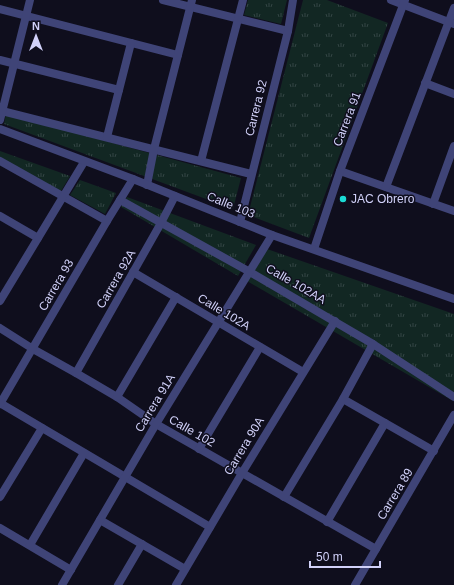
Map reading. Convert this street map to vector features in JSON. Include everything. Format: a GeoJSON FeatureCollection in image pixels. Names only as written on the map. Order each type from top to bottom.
{"type":"FeatureCollection","features":[{"type":"Feature","properties":{"kind":"street"},"geometry":{"type":"LineString","coordinates":[[0,120],[30,0]]}},
{"type":"Feature","properties":{"kind":"street"},"geometry":{"type":"LineString","coordinates":[[163,0],[191,3],[238,18],[288,31]]}},
{"type":"Feature","properties":{"kind":"street"},"geometry":{"type":"LineString","coordinates":[[201,161],[243,0]]}},
{"type":"Feature","properties":{"kind":"street","name":"Carrera 92"},"geometry":{"type":"LineString","coordinates":[[240,222],[288,31],[293,0]]}},
{"type":"Feature","properties":{"kind":"street"},"geometry":{"type":"LineString","coordinates":[[391,0],[404,2],[451,23]]}},
{"type":"Feature","properties":{"kind":"street","name":"Carrera 91"},"geometry":{"type":"LineString","coordinates":[[314,248],[340,171],[404,2]]}},
{"type":"Feature","properties":{"kind":"street"},"geometry":{"type":"LineString","coordinates":[[148,185],[154,149],[191,3]]}},
{"type":"Feature","properties":{"kind":"street"},"geometry":{"type":"LineString","coordinates":[[386,187],[425,83],[451,23],[454,8]]}},
{"type":"Feature","properties":{"kind":"street"},"geometry":{"type":"LineString","coordinates":[[0,9],[178,55]]}},
{"type":"Feature","properties":{"kind":"street"},"geometry":{"type":"LineString","coordinates":[[107,137],[131,43]]}},
{"type":"Feature","properties":{"kind":"street"},"geometry":{"type":"LineString","coordinates":[[0,60],[119,90]]}},
{"type":"Feature","properties":{"kind":"street"},"geometry":{"type":"LineString","coordinates":[[425,83],[454,94]]}},
{"type":"Feature","properties":{"kind":"street"},"geometry":{"type":"LineString","coordinates":[[2,111],[251,174]]}},
{"type":"Feature","properties":{"kind":"street","name":"Calle 103"},"geometry":{"type":"LineString","coordinates":[[0,129],[84,162],[133,179],[272,235],[314,248],[454,299]]}},
{"type":"Feature","properties":{"kind":"street"},"geometry":{"type":"LineString","coordinates":[[433,204],[454,146]]}},
{"type":"Feature","properties":{"kind":"street"},"geometry":{"type":"LineString","coordinates":[[0,161],[107,221]]}},
{"type":"Feature","properties":{"kind":"street"},"geometry":{"type":"LineString","coordinates":[[0,301],[84,162]]}},
{"type":"Feature","properties":{"kind":"street"},"geometry":{"type":"LineString","coordinates":[[340,171],[454,211]]}},
{"type":"Feature","properties":{"kind":"street","name":"Carrera 93"},"geometry":{"type":"LineString","coordinates":[[0,403],[133,179]]}},
{"type":"Feature","properties":{"kind":"street","name":"Carrera 92A"},"geometry":{"type":"LineString","coordinates":[[76,372],[175,196]]}},
{"type":"Feature","properties":{"kind":"street","name":"Calle 102AA"},"geometry":{"type":"LineString","coordinates":[[120,200],[335,321],[454,397]]}},
{"type":"Feature","properties":{"kind":"street"},"geometry":{"type":"LineString","coordinates":[[0,216],[38,238]]}},
{"type":"Feature","properties":{"kind":"street","name":"Carrera 91A"},"geometry":{"type":"LineString","coordinates":[[62,585],[217,322],[272,235]]}},
{"type":"Feature","properties":{"kind":"street","name":"Calle 102A"},"geometry":{"type":"LineString","coordinates":[[133,272],[303,372]]}},
{"type":"Feature","properties":{"kind":"street"},"geometry":{"type":"LineString","coordinates":[[117,397],[176,297]]}},
{"type":"Feature","properties":{"kind":"street","name":"Carrera 90A"},"geometry":{"type":"LineString","coordinates":[[176,585],[242,473],[335,321]]}},
{"type":"Feature","properties":{"kind":"street","name":"Calle 102"},"geometry":{"type":"LineString","coordinates":[[0,328],[33,349],[76,372],[117,397],[156,424],[376,549]]}},
{"type":"Feature","properties":{"kind":"street"},"geometry":{"type":"LineString","coordinates":[[284,497],[343,399],[373,344]]}},
{"type":"Feature","properties":{"kind":"street"},"geometry":{"type":"LineString","coordinates":[[199,449],[260,347]]}},
{"type":"Feature","properties":{"kind":"street"},"geometry":{"type":"LineString","coordinates":[[343,399],[434,451]]}},
{"type":"Feature","properties":{"kind":"street"},"geometry":{"type":"LineString","coordinates":[[0,403],[210,527]]}},
{"type":"Feature","properties":{"kind":"street","name":"Carrera 89"},"geometry":{"type":"LineString","coordinates":[[355,585],[454,415]]}},
{"type":"Feature","properties":{"kind":"street"},"geometry":{"type":"LineString","coordinates":[[327,522],[385,423]]}},
{"type":"Feature","properties":{"kind":"street"},"geometry":{"type":"LineString","coordinates":[[0,497],[42,428]]}},
{"type":"Feature","properties":{"kind":"street"},"geometry":{"type":"LineString","coordinates":[[30,546],[84,453]]}},
{"type":"Feature","properties":{"kind":"street"},"geometry":{"type":"LineString","coordinates":[[100,520],[185,569]]}},
{"type":"Feature","properties":{"kind":"street"},"geometry":{"type":"LineString","coordinates":[[0,528],[71,570]]}},
{"type":"Feature","properties":{"kind":"street"},"geometry":{"type":"LineString","coordinates":[[118,585],[142,544]]}},
{"type":"Feature","properties":{"kind":"green space"},"geometry":{"type":"Polygon","coordinates":[[[248,0],[287,0],[281,24],[244,15],[248,0]]]}},
{"type":"Feature","properties":{"kind":"green space"},"geometry":{"type":"Polygon","coordinates":[[[303,0],[327,0],[388,23],[309,238],[248,215],[303,0]]]}},
{"type":"Feature","properties":{"kind":"green space"},"geometry":{"type":"Polygon","coordinates":[[[6,114],[241,178],[233,209],[4,124],[6,114]]]}},
{"type":"Feature","properties":{"kind":"green space"},"geometry":{"type":"Polygon","coordinates":[[[0,151],[70,176],[61,191],[0,158],[0,151]]]}},
{"type":"Feature","properties":{"kind":"green space"},"geometry":{"type":"Polygon","coordinates":[[[80,180],[116,193],[105,214],[70,195],[80,180]]]}},
{"type":"Feature","properties":{"kind":"green space"},"geometry":{"type":"Polygon","coordinates":[[[127,197],[256,245],[238,276],[121,207],[127,197]]]}},
{"type":"Feature","properties":{"kind":"green space"},"geometry":{"type":"Polygon","coordinates":[[[267,249],[454,314],[453,401],[247,281],[267,249]]]}},
{"type":"Feature","properties":{"kind":"place","name":"JAC Obrero"},"geometry":{"type":"Point","coordinates":[343,199]}}]}
